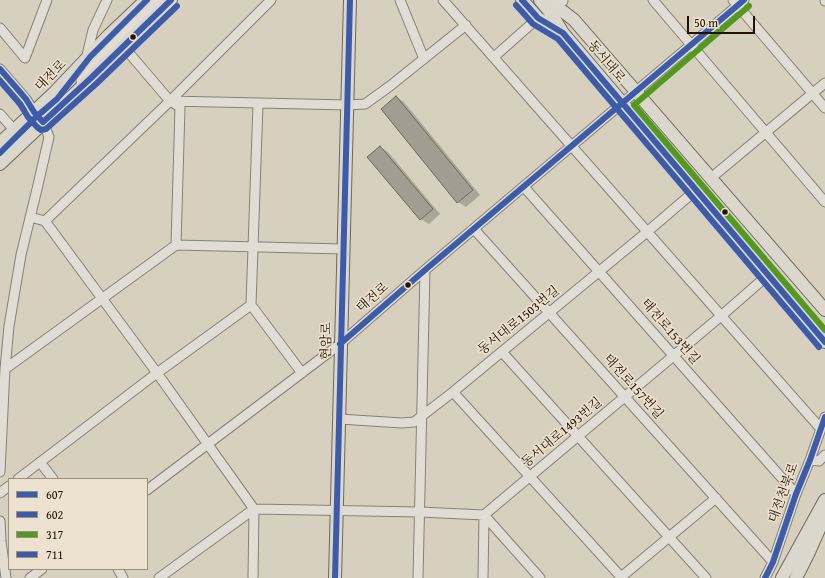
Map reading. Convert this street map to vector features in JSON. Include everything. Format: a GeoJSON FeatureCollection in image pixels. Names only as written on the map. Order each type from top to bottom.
{"type":"FeatureCollection","features":[{"type":"Feature","properties":{"kind":"main road"},"geometry":{"type":"LineString","coordinates":[[0,164],[171,0]]}},
{"type":"Feature","properties":{"kind":"main road","name":"현암로"},"geometry":{"type":"LineString","coordinates":[[335,578],[350,0]]}},
{"type":"Feature","properties":{"kind":"main road"},"geometry":{"type":"LineString","coordinates":[[522,0],[538,18],[563,33]]}},
{"type":"Feature","properties":{"kind":"main road","name":"동서대로"},"geometry":{"type":"LineString","coordinates":[[540,0],[552,13],[563,33],[825,342]]}},
{"type":"Feature","properties":{"kind":"main road","name":"동서대로"},"geometry":{"type":"LineString","coordinates":[[551,0],[556,6],[574,20],[825,310]]}},
{"type":"Feature","properties":{"kind":"main road"},"geometry":{"type":"LineString","coordinates":[[563,0],[574,20]]}},
{"type":"Feature","properties":{"kind":"main road","name":"대전로"},"geometry":{"type":"LineString","coordinates":[[0,143],[53,94],[109,35],[143,4]]}},
{"type":"Feature","properties":{"kind":"main road"},"geometry":{"type":"LineString","coordinates":[[782,578],[825,500]]}},
{"type":"Feature","properties":{"kind":"main road"},"geometry":{"type":"LineString","coordinates":[[796,578],[825,516]]}},
{"type":"Feature","properties":{"kind":"street"},"geometry":{"type":"LineString","coordinates":[[0,28],[25,58],[47,0]]}},
{"type":"Feature","properties":{"kind":"street","name":"대전로"},"geometry":{"type":"LineString","coordinates":[[86,60],[93,30],[107,0]]}},
{"type":"Feature","properties":{"kind":"street"},"geometry":{"type":"LineString","coordinates":[[143,4],[150,0]]}},
{"type":"Feature","properties":{"kind":"street"},"geometry":{"type":"LineString","coordinates":[[63,105],[96,62],[158,0]]}},
{"type":"Feature","properties":{"kind":"street"},"geometry":{"type":"LineString","coordinates":[[45,221],[271,0]]}},
{"type":"Feature","properties":{"kind":"street"},"geometry":{"type":"LineString","coordinates":[[400,0],[424,59]]}},
{"type":"Feature","properties":{"kind":"street"},"geometry":{"type":"LineString","coordinates":[[443,0],[821,429]]}},
{"type":"Feature","properties":{"kind":"street"},"geometry":{"type":"LineString","coordinates":[[653,0],[825,202]]}},
{"type":"Feature","properties":{"kind":"street"},"geometry":{"type":"LineString","coordinates":[[738,2],[825,108]]}},
{"type":"Feature","properties":{"kind":"street","name":"태전로"},"geometry":{"type":"LineString","coordinates":[[148,489],[340,344],[425,270],[623,104],[738,2]]}},
{"type":"Feature","properties":{"kind":"street"},"geometry":{"type":"LineString","coordinates":[[494,57],[538,18]]}},
{"type":"Feature","properties":{"kind":"street"},"geometry":{"type":"LineString","coordinates":[[170,100],[348,106],[365,104],[390,86],[466,25]]}},
{"type":"Feature","properties":{"kind":"street"},"geometry":{"type":"LineString","coordinates":[[123,46],[170,100],[180,107],[176,245]]}},
{"type":"Feature","properties":{"kind":"street"},"geometry":{"type":"LineString","coordinates":[[0,69],[26,99],[34,112],[43,122],[49,137],[21,255],[10,319],[5,369],[0,472]]}},
{"type":"Feature","properties":{"kind":"street"},"geometry":{"type":"LineString","coordinates":[[711,178],[825,83]]}},
{"type":"Feature","properties":{"kind":"street"},"geometry":{"type":"LineString","coordinates":[[258,104],[251,305],[302,373]]}},
{"type":"Feature","properties":{"kind":"street"},"geometry":{"type":"LineString","coordinates":[[0,114],[14,130]]}},
{"type":"Feature","properties":{"kind":"street","name":"태전로153번길"},"geometry":{"type":"LineString","coordinates":[[524,187],[796,494]]}},
{"type":"Feature","properties":{"kind":"street","name":"동서대로1503번길"},"geometry":{"type":"LineString","coordinates":[[339,418],[402,423],[414,422],[502,352],[696,190]]}},
{"type":"Feature","properties":{"kind":"street"},"geometry":{"type":"LineString","coordinates":[[30,218],[45,221],[157,373],[254,509],[253,578]]}},
{"type":"Feature","properties":{"kind":"street","name":"태전로157번길"},"geometry":{"type":"LineString","coordinates":[[474,229],[773,562]]}},
{"type":"Feature","properties":{"kind":"street"},"geometry":{"type":"LineString","coordinates":[[5,369],[176,245],[344,249]]}},
{"type":"Feature","properties":{"kind":"street"},"geometry":{"type":"LineString","coordinates":[[418,578],[425,270]]}},
{"type":"Feature","properties":{"kind":"street","name":"동서대로1493번길"},"geometry":{"type":"LineString","coordinates":[[484,515],[768,275]]}},
{"type":"Feature","properties":{"kind":"street"},"geometry":{"type":"LineString","coordinates":[[19,478],[157,373],[251,305]]}},
{"type":"Feature","properties":{"kind":"street"},"geometry":{"type":"LineString","coordinates":[[502,352],[706,578]]}},
{"type":"Feature","properties":{"kind":"street"},"geometry":{"type":"LineString","coordinates":[[453,392],[621,578],[716,498]]}},
{"type":"Feature","properties":{"kind":"street","name":"대전천북로"},"geometry":{"type":"LineString","coordinates":[[765,578],[773,562],[796,494],[825,417]]}},
{"type":"Feature","properties":{"kind":"street"},"geometry":{"type":"LineString","coordinates":[[810,460],[819,461],[825,455]]}},
{"type":"Feature","properties":{"kind":"street"},"geometry":{"type":"LineString","coordinates":[[40,462],[52,478]]}},
{"type":"Feature","properties":{"kind":"street"},"geometry":{"type":"LineString","coordinates":[[0,493],[8,487]]}},
{"type":"Feature","properties":{"kind":"street"},"geometry":{"type":"LineString","coordinates":[[159,578],[254,509],[420,512],[484,515],[540,578]]}},
{"type":"Feature","properties":{"kind":"street"},"geometry":{"type":"LineString","coordinates":[[483,578],[484,515]]}},
{"type":"Feature","properties":{"kind":"street"},"geometry":{"type":"LineString","coordinates":[[0,521],[6,578]]}},
{"type":"Feature","properties":{"kind":"street"},"geometry":{"type":"LineString","coordinates":[[30,578],[41,570]]}},
{"type":"Feature","properties":{"kind":"building"},"geometry":{"type":"Polygon","coordinates":[[[396,96],[473,190],[457,203],[381,109],[396,96]]]}},
{"type":"Feature","properties":{"kind":"building"},"geometry":{"type":"Polygon","coordinates":[[[380,146],[433,209],[420,220],[367,157],[380,146]]]}},
{"type":"Feature","properties":{"kind":"transit line","name":"711"},"geometry":{"type":"LineString","coordinates":[[0,153],[37,116],[57,99],[90,57],[147,0]]}},
{"type":"Feature","properties":{"kind":"transit line","name":"607"},"geometry":{"type":"LineString","coordinates":[[0,69],[26,99],[34,112],[43,122],[91,78],[171,0]]}},
{"type":"Feature","properties":{"kind":"transit line","name":"607"},"geometry":{"type":"LineString","coordinates":[[335,578],[350,0]]}},
{"type":"Feature","properties":{"kind":"transit line","name":"607"},"geometry":{"type":"LineString","coordinates":[[522,0],[538,18],[563,33],[825,342]]}},
{"type":"Feature","properties":{"kind":"transit line","name":"607"},"geometry":{"type":"LineString","coordinates":[[340,344],[425,270],[744,0]]}},
{"type":"Feature","properties":{"kind":"transit line","name":"602"},"geometry":{"type":"LineString","coordinates":[[516,5],[533,24],[558,39],[819,347]]}},
{"type":"Feature","properties":{"kind":"transit line","name":"602"},"geometry":{"type":"LineString","coordinates":[[0,81],[37,127],[41,130],[46,129],[96,84],[177,6]]}},
{"type":"Feature","properties":{"kind":"transit line","name":"317"},"geometry":{"type":"LineString","coordinates":[[749,6],[634,105],[825,330]]}},
{"type":"Feature","properties":{"kind":"transit line","name":"607"},"geometry":{"type":"LineString","coordinates":[[765,578],[773,562],[796,494],[825,417]]}}]}
